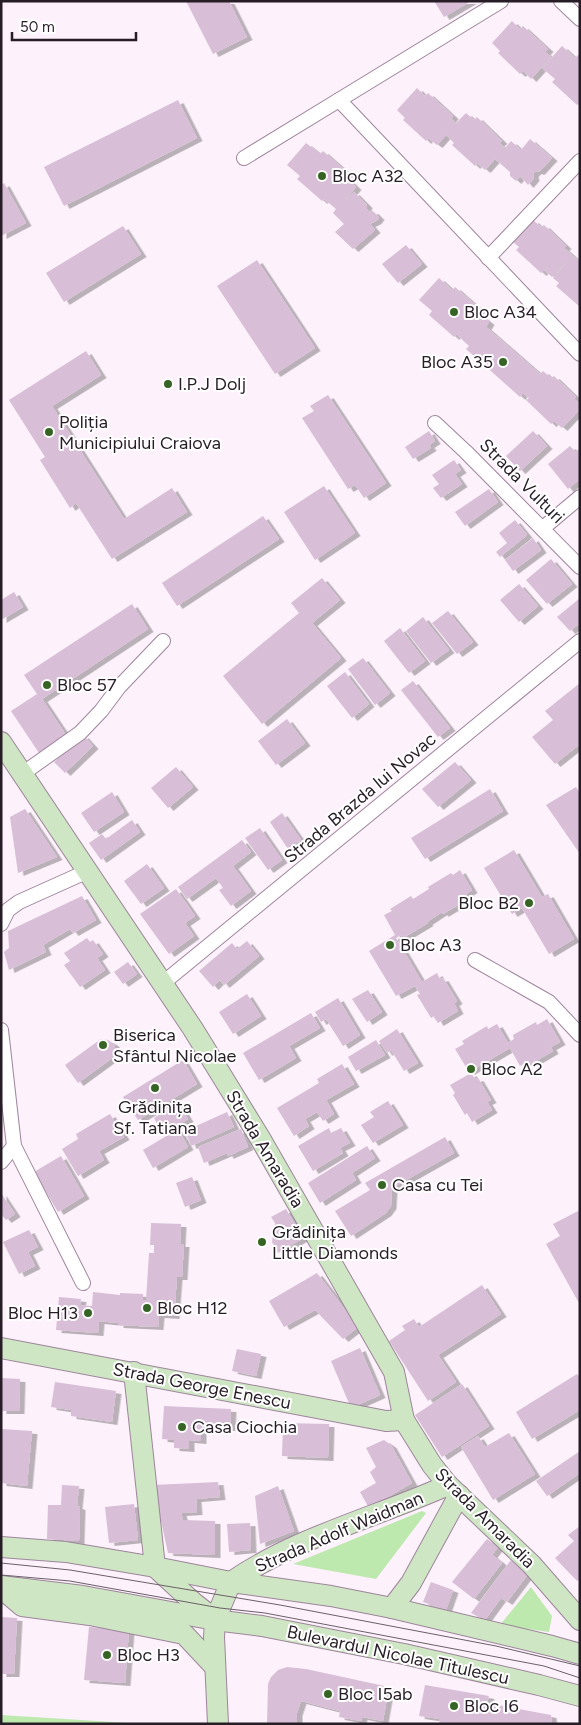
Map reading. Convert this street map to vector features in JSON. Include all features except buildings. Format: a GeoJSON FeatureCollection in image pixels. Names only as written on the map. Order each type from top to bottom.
{"type":"FeatureCollection","features":[{"type":"Feature","properties":{"kind":"main road","name":"Strada Amaradia"},"geometry":{"type":"LineString","coordinates":[[1,742],[163,983],[260,1138],[390,1364],[396,1378],[404,1420],[432,1465],[454,1490],[520,1553],[580,1620]]}},
{"type":"Feature","properties":{"kind":"main road","name":"Strada George Enescu"},"geometry":{"type":"LineString","coordinates":[[1,1348],[386,1421],[404,1420]]}},
{"type":"Feature","properties":{"kind":"main road"},"geometry":{"type":"LineString","coordinates":[[134,1372],[155,1567],[215,1620]]}},
{"type":"Feature","properties":{"kind":"main road","name":"Strada Adolf Waidman"},"geometry":{"type":"LineString","coordinates":[[231,1582],[256,1565],[296,1546],[454,1490]]}},
{"type":"Feature","properties":{"kind":"main road","name":"Strada Adolf Waidman"},"geometry":{"type":"LineString","coordinates":[[392,1608],[410,1583],[454,1490]]}},
{"type":"Feature","properties":{"kind":"main road"},"geometry":{"type":"LineString","coordinates":[[1,1546],[66,1552],[231,1582],[331,1596],[392,1608],[580,1654]]}},
{"type":"Feature","properties":{"kind":"main road"},"geometry":{"type":"LineString","coordinates":[[218,1724],[215,1620],[231,1582]]}},
{"type":"Feature","properties":{"kind":"main road"},"geometry":{"type":"LineString","coordinates":[[1,1587],[22,1606],[90,1615],[184,1634],[216,1667]]}},
{"type":"Feature","properties":{"kind":"main road","name":"Bulevardul Nicolae Titulescu"},"geometry":{"type":"LineString","coordinates":[[1,1587],[82,1596],[215,1620],[262,1626],[404,1654],[580,1696]]}},
{"type":"Feature","properties":{"kind":"street"},"geometry":{"type":"LineString","coordinates":[[244,158],[501,1]]}},
{"type":"Feature","properties":{"kind":"street"},"geometry":{"type":"LineString","coordinates":[[561,1],[580,19]]}},
{"type":"Feature","properties":{"kind":"street"},"geometry":{"type":"LineString","coordinates":[[339,100],[580,354]]}},
{"type":"Feature","properties":{"kind":"street"},"geometry":{"type":"LineString","coordinates":[[488,258],[580,161]]}},
{"type":"Feature","properties":{"kind":"street","name":"Strada Vulturi"},"geometry":{"type":"LineString","coordinates":[[435,423],[543,528],[580,567]]}},
{"type":"Feature","properties":{"kind":"street"},"geometry":{"type":"LineString","coordinates":[[543,528],[580,497]]}},
{"type":"Feature","properties":{"kind":"street"},"geometry":{"type":"LineString","coordinates":[[22,774],[80,733],[102,711],[119,687],[163,641]]}},
{"type":"Feature","properties":{"kind":"street","name":"Strada Brazda lui Novac"},"geometry":{"type":"LineString","coordinates":[[163,983],[580,641]]}},
{"type":"Feature","properties":{"kind":"street"},"geometry":{"type":"LineString","coordinates":[[1,924],[8,910],[19,902],[88,872]]}},
{"type":"Feature","properties":{"kind":"street"},"geometry":{"type":"LineString","coordinates":[[475,960],[549,1002],[580,1035]]}},
{"type":"Feature","properties":{"kind":"street"},"geometry":{"type":"LineString","coordinates":[[1,1030],[14,1146],[83,1283]]}},
{"type":"Feature","properties":{"kind":"street"},"geometry":{"type":"LineString","coordinates":[[1,1162],[14,1146]]}},
{"type":"Feature","properties":{"kind":"green space"},"geometry":{"type":"Polygon","coordinates":[[[422,1511],[426,1513],[376,1579],[293,1564],[422,1511]]]}},
{"type":"Feature","properties":{"kind":"green space"},"geometry":{"type":"Polygon","coordinates":[[[531,1587],[552,1616],[549,1632],[500,1625],[531,1587]]]}},
{"type":"Feature","properties":{"kind":"green space"},"geometry":{"type":"Polygon","coordinates":[[[1,1715],[145,1724],[1,1724],[1,1715]]]}},
{"type":"Feature","properties":{"kind":"tram line"},"geometry":{"type":"LineString","coordinates":[[1,1563],[70,1570],[280,1605],[496,1646],[580,1666]]}},
{"type":"Feature","properties":{"kind":"tram line"},"geometry":{"type":"LineString","coordinates":[[1,1575],[70,1581],[220,1608],[265,1613],[544,1666],[580,1678]]}},
{"type":"Feature","properties":{"kind":"place","name":"Bloc A32"},"geometry":{"type":"Point","coordinates":[322,176]}},
{"type":"Feature","properties":{"kind":"place","name":"Bloc A34"},"geometry":{"type":"Point","coordinates":[454,312]}},
{"type":"Feature","properties":{"kind":"place","name":"Bloc A35"},"geometry":{"type":"Point","coordinates":[503,362]}},
{"type":"Feature","properties":{"kind":"place","name":"I.P.J Dolj"},"geometry":{"type":"Point","coordinates":[168,384]}},
{"type":"Feature","properties":{"kind":"place","name":"Poliția Municipiului Craiova"},"geometry":{"type":"Point","coordinates":[49,432]}},
{"type":"Feature","properties":{"kind":"place","name":"Bloc 57"},"geometry":{"type":"Point","coordinates":[47,685]}},
{"type":"Feature","properties":{"kind":"place","name":"Bloc B2"},"geometry":{"type":"Point","coordinates":[529,903]}},
{"type":"Feature","properties":{"kind":"place","name":"Bloc A3"},"geometry":{"type":"Point","coordinates":[390,945]}},
{"type":"Feature","properties":{"kind":"place","name":"Biserica Sfântul Nicolae"},"geometry":{"type":"Point","coordinates":[103,1045]}},
{"type":"Feature","properties":{"kind":"place","name":"Bloc A2"},"geometry":{"type":"Point","coordinates":[471,1069]}},
{"type":"Feature","properties":{"kind":"place","name":"Grădinița Sf. Tatiana"},"geometry":{"type":"Point","coordinates":[155,1088]}},
{"type":"Feature","properties":{"kind":"place","name":"Casa cu Tei"},"geometry":{"type":"Point","coordinates":[382,1185]}},
{"type":"Feature","properties":{"kind":"place","name":"Grădinița Little Diamonds"},"geometry":{"type":"Point","coordinates":[262,1242]}},
{"type":"Feature","properties":{"kind":"place","name":"Bloc H12"},"geometry":{"type":"Point","coordinates":[147,1308]}},
{"type":"Feature","properties":{"kind":"place","name":"Bloc H13"},"geometry":{"type":"Point","coordinates":[88,1313]}},
{"type":"Feature","properties":{"kind":"place","name":"Casa Ciochia"},"geometry":{"type":"Point","coordinates":[182,1427]}},
{"type":"Feature","properties":{"kind":"place","name":"Bloc H3"},"geometry":{"type":"Point","coordinates":[107,1655]}},
{"type":"Feature","properties":{"kind":"place","name":"Bloc I5ab"},"geometry":{"type":"Point","coordinates":[328,1694]}},
{"type":"Feature","properties":{"kind":"place","name":"Bloc I6"},"geometry":{"type":"Point","coordinates":[454,1706]}}]}
